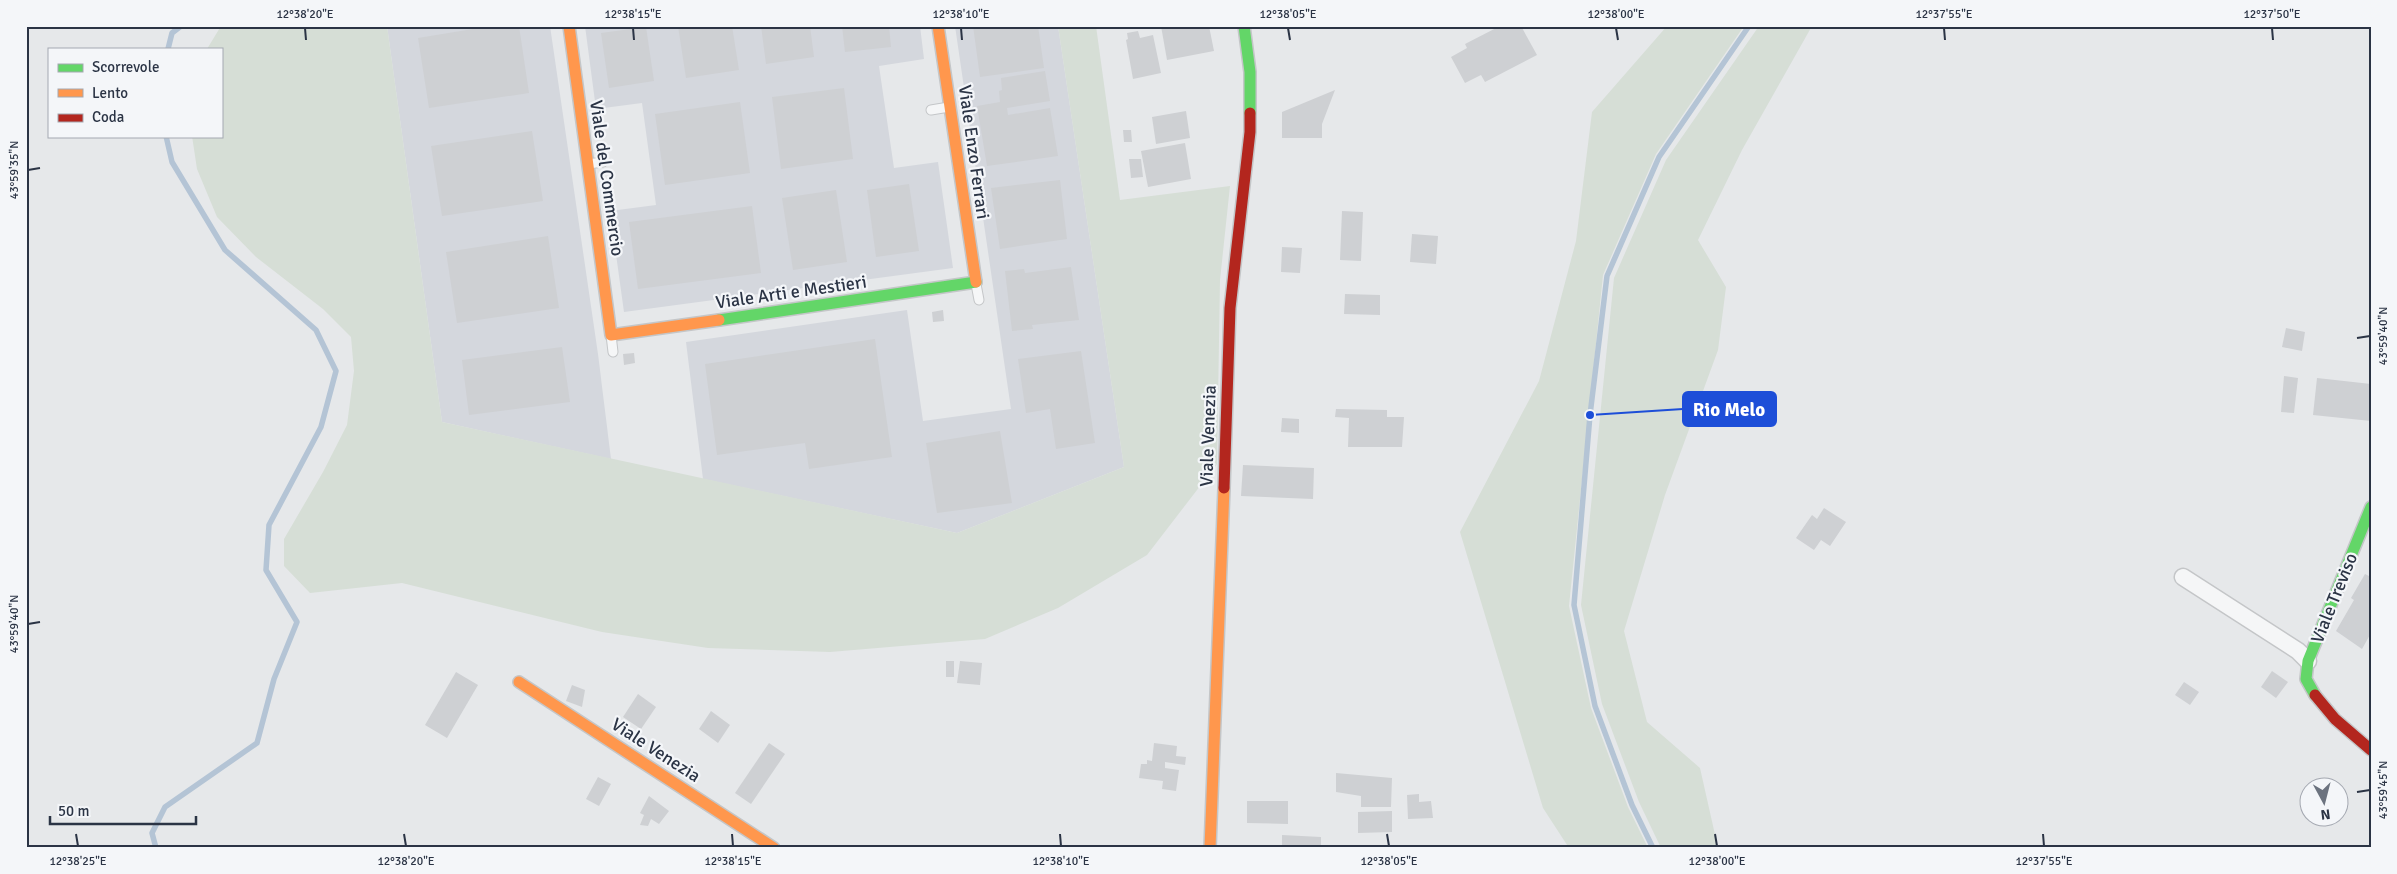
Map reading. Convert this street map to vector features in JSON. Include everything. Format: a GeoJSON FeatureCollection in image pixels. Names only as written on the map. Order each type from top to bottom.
{"type":"FeatureCollection","features":[{"type":"Feature","properties":{"kind":"street","name":"Viale del Commercio"},"geometry":{"type":"LineString","coordinates":[[569,26],[611,335]]}},
{"type":"Feature","properties":{"kind":"street","name":"Viale Enzo Ferrari"},"geometry":{"type":"LineString","coordinates":[[938,26],[976,284]]}},
{"type":"Feature","properties":{"kind":"street","name":"Viale Venezia"},"geometry":{"type":"LineString","coordinates":[[1210,848],[1230,308],[1250,132],[1250,72],[1244,26]]}},
{"type":"Feature","properties":{"kind":"street","name":"Viale Arti e Mestieri"},"geometry":{"type":"LineString","coordinates":[[611,335],[976,284]]}},
{"type":"Feature","properties":{"kind":"street","name":"Viale Treviso"},"geometry":{"type":"LineString","coordinates":[[2371,507],[2308,662],[2306,680],[2314,695],[2336,719],[2371,750]]}},
{"type":"Feature","properties":{"kind":"street","name":"Viale Treviso"},"geometry":{"type":"LineString","coordinates":[[2183,577],[2298,650],[2308,662]]}},
{"type":"Feature","properties":{"kind":"street","name":"Viale Venezia"},"geometry":{"type":"LineString","coordinates":[[519,682],[774,848]]}},
{"type":"Feature","properties":{"kind":"lane"},"geometry":{"type":"LineString","coordinates":[[932,110],[950,107]]}},
{"type":"Feature","properties":{"kind":"lane"},"geometry":{"type":"LineString","coordinates":[[588,164],[603,162]]}},
{"type":"Feature","properties":{"kind":"lane"},"geometry":{"type":"LineString","coordinates":[[976,284],[979,300]]}},
{"type":"Feature","properties":{"kind":"lane"},"geometry":{"type":"LineString","coordinates":[[611,335],[613,352]]}},
{"type":"Feature","properties":{"kind":"shaded area"},"geometry":{"type":"Polygon","coordinates":[[[221,26],[387,26],[442,422],[957,533],[1124,467],[1058,26],[1096,26],[1120,200],[1230,186],[1220,280],[1217,464],[1147,555],[1058,608],[985,639],[830,652],[708,648],[602,632],[402,583],[310,593],[284,566],[284,539],[323,472],[347,425],[354,371],[351,337],[323,309],[256,257],[217,217],[197,169],[192,138],[222,138],[222,48],[208,48],[221,26]]]}},
{"type":"Feature","properties":{"kind":"shaded area"},"geometry":{"type":"Polygon","coordinates":[[[387,26],[550,26],[598,354],[611,459],[442,422],[387,26]]]}},
{"type":"Feature","properties":{"kind":"shaded area"},"geometry":{"type":"Polygon","coordinates":[[[585,26],[920,26],[924,59],[879,66],[894,168],[938,162],[953,268],[624,312],[610,211],[656,205],[642,103],[596,109],[585,26]]]}},
{"type":"Feature","properties":{"kind":"shaded area"},"geometry":{"type":"Polygon","coordinates":[[[955,26],[1058,26],[1124,467],[957,533],[703,479],[686,342],[907,310],[923,421],[1011,409],[955,26]]]}},
{"type":"Feature","properties":{"kind":"shaded area"},"geometry":{"type":"Polygon","coordinates":[[[1667,26],[1744,26],[1656,154],[1603,275],[1569,606],[1591,708],[1628,807],[1648,848],[1569,848],[1543,808],[1460,532],[1539,381],[1576,241],[1592,112],[1667,26]]]}},
{"type":"Feature","properties":{"kind":"shaded area"},"geometry":{"type":"Polygon","coordinates":[[[1759,26],[1812,26],[1742,150],[1698,240],[1726,287],[1718,350],[1665,495],[1624,631],[1647,722],[1700,768],[1718,848],[1661,848],[1639,802],[1602,704],[1581,605],[1614,278],[1666,160],[1759,26]]]}},
{"type":"Feature","properties":{"kind":"building"},"geometry":{"type":"Polygon","coordinates":[[[491,26],[519,26],[529,93],[429,108],[418,38],[491,26]]]}},
{"type":"Feature","properties":{"kind":"building"},"geometry":{"type":"Polygon","coordinates":[[[678,26],[732,26],[739,70],[686,78],[678,26]]]}},
{"type":"Feature","properties":{"kind":"building"},"geometry":{"type":"Polygon","coordinates":[[[761,26],[810,26],[814,57],[766,64],[761,26]]]}},
{"type":"Feature","properties":{"kind":"building"},"geometry":{"type":"Polygon","coordinates":[[[842,26],[889,26],[891,47],[845,52],[842,26]]]}},
{"type":"Feature","properties":{"kind":"building"},"geometry":{"type":"Polygon","coordinates":[[[973,26],[1038,26],[1044,68],[980,77],[973,26]]]}},
{"type":"Feature","properties":{"kind":"building"},"geometry":{"type":"Polygon","coordinates":[[[1161,26],[1209,26],[1214,51],[1167,60],[1161,26]]]}},
{"type":"Feature","properties":{"kind":"building"},"geometry":{"type":"Polygon","coordinates":[[[1500,26],[1521,26],[1537,55],[1485,82],[1481,75],[1465,83],[1451,57],[1467,48],[1465,44],[1500,26]]]}},
{"type":"Feature","properties":{"kind":"building"},"geometry":{"type":"Polygon","coordinates":[[[646,27],[654,81],[609,88],[601,33],[646,27]]]}},
{"type":"Feature","properties":{"kind":"building"},"geometry":{"type":"Polygon","coordinates":[[[1138,31],[1140,38],[1153,35],[1161,73],[1133,79],[1126,40],[1128,39],[1127,33],[1138,31]]]}},
{"type":"Feature","properties":{"kind":"building"},"geometry":{"type":"Polygon","coordinates":[[[1045,71],[1050,101],[1007,108],[1008,115],[1050,108],[1058,156],[987,166],[977,106],[1000,102],[1001,78],[1045,71]]]}},
{"type":"Feature","properties":{"kind":"building"},"geometry":{"type":"Polygon","coordinates":[[[844,88],[853,159],[781,169],[772,97],[844,88]]]}},
{"type":"Feature","properties":{"kind":"building"},"geometry":{"type":"Polygon","coordinates":[[[1335,90],[1322,124],[1322,138],[1282,138],[1282,112],[1335,90]]]}},
{"type":"Feature","properties":{"kind":"building"},"geometry":{"type":"Polygon","coordinates":[[[740,102],[750,173],[665,185],[655,114],[740,102]]]}},
{"type":"Feature","properties":{"kind":"building"},"geometry":{"type":"Polygon","coordinates":[[[1186,111],[1190,138],[1156,144],[1152,117],[1186,111]]]}},
{"type":"Feature","properties":{"kind":"building"},"geometry":{"type":"Polygon","coordinates":[[[1123,130],[1131,130],[1132,142],[1124,142],[1123,130]]]}},
{"type":"Feature","properties":{"kind":"building"},"geometry":{"type":"Polygon","coordinates":[[[532,131],[543,201],[442,216],[431,146],[532,131]]]}},
{"type":"Feature","properties":{"kind":"building"},"geometry":{"type":"Polygon","coordinates":[[[1185,143],[1191,179],[1148,187],[1141,151],[1185,143]]]}},
{"type":"Feature","properties":{"kind":"building"},"geometry":{"type":"Polygon","coordinates":[[[1129,159],[1141,159],[1143,177],[1131,178],[1129,159]]]}},
{"type":"Feature","properties":{"kind":"building"},"geometry":{"type":"Polygon","coordinates":[[[1060,180],[1067,239],[1000,249],[991,188],[1060,180]]]}},
{"type":"Feature","properties":{"kind":"building"},"geometry":{"type":"Polygon","coordinates":[[[909,184],[919,251],[876,257],[867,190],[909,184]]]}},
{"type":"Feature","properties":{"kind":"building"},"geometry":{"type":"Polygon","coordinates":[[[836,190],[847,262],[793,270],[782,198],[836,190]]]}},
{"type":"Feature","properties":{"kind":"building"},"geometry":{"type":"Polygon","coordinates":[[[752,206],[761,273],[638,289],[629,222],[752,206]]]}},
{"type":"Feature","properties":{"kind":"building"},"geometry":{"type":"Polygon","coordinates":[[[1342,211],[1363,212],[1361,261],[1340,260],[1342,211]]]}},
{"type":"Feature","properties":{"kind":"building"},"geometry":{"type":"Polygon","coordinates":[[[1412,234],[1438,236],[1436,264],[1410,262],[1412,234]]]}},
{"type":"Feature","properties":{"kind":"building"},"geometry":{"type":"Polygon","coordinates":[[[548,236],[559,308],[457,323],[446,252],[548,236]]]}},
{"type":"Feature","properties":{"kind":"building"},"geometry":{"type":"Polygon","coordinates":[[[1282,247],[1302,248],[1300,273],[1281,272],[1282,247]]]}},
{"type":"Feature","properties":{"kind":"building"},"geometry":{"type":"Polygon","coordinates":[[[1071,267],[1079,320],[1032,325],[1033,329],[1012,331],[1005,271],[1024,269],[1025,273],[1071,267]]]}},
{"type":"Feature","properties":{"kind":"building"},"geometry":{"type":"Polygon","coordinates":[[[1345,294],[1380,295],[1380,315],[1344,314],[1345,294]]]}},
{"type":"Feature","properties":{"kind":"building"},"geometry":{"type":"Polygon","coordinates":[[[943,310],[944,321],[933,322],[932,312],[943,310]]]}},
{"type":"Feature","properties":{"kind":"building"},"geometry":{"type":"Polygon","coordinates":[[[2286,328],[2305,332],[2302,351],[2282,347],[2286,328]]]}},
{"type":"Feature","properties":{"kind":"building"},"geometry":{"type":"Polygon","coordinates":[[[875,339],[892,457],[809,469],[805,443],[717,455],[705,364],[875,339]]]}},
{"type":"Feature","properties":{"kind":"building"},"geometry":{"type":"Polygon","coordinates":[[[562,347],[570,402],[469,415],[462,360],[562,347]]]}},
{"type":"Feature","properties":{"kind":"building"},"geometry":{"type":"Polygon","coordinates":[[[1081,351],[1095,443],[1056,449],[1050,409],[1026,413],[1018,359],[1081,351]]]}},
{"type":"Feature","properties":{"kind":"building"},"geometry":{"type":"Polygon","coordinates":[[[634,353],[635,363],[624,365],[623,354],[634,353]]]}},
{"type":"Feature","properties":{"kind":"building"},"geometry":{"type":"Polygon","coordinates":[[[2284,376],[2298,378],[2294,413],[2281,412],[2284,376]]]}},
{"type":"Feature","properties":{"kind":"building"},"geometry":{"type":"Polygon","coordinates":[[[2317,378],[2371,384],[2371,421],[2313,415],[2317,378]]]}},
{"type":"Feature","properties":{"kind":"building"},"geometry":{"type":"Polygon","coordinates":[[[1336,409],[1387,410],[1387,417],[1404,417],[1402,447],[1348,447],[1349,418],[1335,417],[1336,409]]]}},
{"type":"Feature","properties":{"kind":"building"},"geometry":{"type":"Polygon","coordinates":[[[1282,418],[1299,419],[1299,433],[1281,432],[1282,418]]]}},
{"type":"Feature","properties":{"kind":"building"},"geometry":{"type":"Polygon","coordinates":[[[1000,431],[1012,503],[937,513],[926,443],[1000,431]]]}},
{"type":"Feature","properties":{"kind":"building"},"geometry":{"type":"Polygon","coordinates":[[[1243,465],[1314,468],[1313,499],[1241,496],[1243,465]]]}},
{"type":"Feature","properties":{"kind":"building"},"geometry":{"type":"Polygon","coordinates":[[[1824,508],[1846,522],[1830,546],[1821,540],[1814,550],[1796,538],[1812,515],[1817,519],[1824,508]]]}},
{"type":"Feature","properties":{"kind":"building"},"geometry":{"type":"Polygon","coordinates":[[[2365,574],[2371,577],[2371,633],[2362,649],[2336,631],[2354,600],[2351,598],[2365,574]]]}},
{"type":"Feature","properties":{"kind":"building"},"geometry":{"type":"Polygon","coordinates":[[[946,661],[954,661],[954,677],[946,677],[946,661]]]}},
{"type":"Feature","properties":{"kind":"building"},"geometry":{"type":"Polygon","coordinates":[[[960,661],[982,663],[980,685],[957,683],[960,661]]]}},
{"type":"Feature","properties":{"kind":"building"},"geometry":{"type":"Polygon","coordinates":[[[2272,671],[2288,682],[2276,698],[2261,687],[2272,671]]]}},
{"type":"Feature","properties":{"kind":"building"},"geometry":{"type":"Polygon","coordinates":[[[456,672],[478,685],[447,738],[425,725],[456,672]]]}},
{"type":"Feature","properties":{"kind":"building"},"geometry":{"type":"Polygon","coordinates":[[[2184,682],[2199,692],[2190,705],[2175,695],[2184,682]]]}},
{"type":"Feature","properties":{"kind":"building"},"geometry":{"type":"Polygon","coordinates":[[[572,685],[585,690],[582,707],[566,701],[572,685]]]}},
{"type":"Feature","properties":{"kind":"building"},"geometry":{"type":"Polygon","coordinates":[[[638,694],[656,707],[641,729],[623,717],[638,694]]]}},
{"type":"Feature","properties":{"kind":"building"},"geometry":{"type":"Polygon","coordinates":[[[711,711],[730,725],[718,743],[699,729],[711,711]]]}},
{"type":"Feature","properties":{"kind":"building"},"geometry":{"type":"Polygon","coordinates":[[[769,743],[785,754],[751,804],[735,793],[769,743]]]}},
{"type":"Feature","properties":{"kind":"building"},"geometry":{"type":"Polygon","coordinates":[[[1154,743],[1177,746],[1176,756],[1186,757],[1185,765],[1165,762],[1165,768],[1179,770],[1176,791],[1162,789],[1163,781],[1139,778],[1141,764],[1147,764],[1147,760],[1152,761],[1154,743]]]}},
{"type":"Feature","properties":{"kind":"building"},"geometry":{"type":"Polygon","coordinates":[[[1336,773],[1392,778],[1391,807],[1361,807],[1361,796],[1336,792],[1336,773]]]}},
{"type":"Feature","properties":{"kind":"building"},"geometry":{"type":"Polygon","coordinates":[[[598,777],[611,784],[599,806],[586,799],[598,777]]]}},
{"type":"Feature","properties":{"kind":"building"},"geometry":{"type":"Polygon","coordinates":[[[1419,794],[1419,802],[1431,801],[1433,818],[1408,819],[1407,795],[1419,794]]]}},
{"type":"Feature","properties":{"kind":"building"},"geometry":{"type":"Polygon","coordinates":[[[649,796],[669,811],[659,824],[651,819],[648,826],[640,825],[644,815],[640,813],[649,796]]]}},
{"type":"Feature","properties":{"kind":"building"},"geometry":{"type":"Polygon","coordinates":[[[1247,801],[1288,801],[1288,824],[1247,823],[1247,801]]]}},
{"type":"Feature","properties":{"kind":"building"},"geometry":{"type":"Polygon","coordinates":[[[1392,811],[1392,832],[1358,833],[1358,812],[1392,811]]]}},
{"type":"Feature","properties":{"kind":"building"},"geometry":{"type":"Polygon","coordinates":[[[1282,835],[1321,837],[1321,848],[1282,848],[1282,835]]]}},
{"type":"Feature","properties":{"kind":"waterway"},"geometry":{"type":"LineString","coordinates":[[168,48],[172,33],[181,26]]}},
{"type":"Feature","properties":{"kind":"waterway"},"geometry":{"type":"LineString","coordinates":[[1653,848],[1632,805],[1595,706],[1574,605],[1590,415],[1607,276],[1659,157],[1749,26]]}},
{"type":"Feature","properties":{"kind":"waterway"},"geometry":{"type":"LineString","coordinates":[[156,848],[152,833],[165,807],[257,743],[274,679],[297,622],[266,570],[269,525],[321,427],[336,371],[316,330],[225,250],[172,162],[166,138]]}},
{"type":"Feature","properties":{"kind":"traffic: fast"},"geometry":{"type":"LineString","coordinates":[[1244,26],[1250,72],[1250,113]]}},
{"type":"Feature","properties":{"kind":"traffic: fast"},"geometry":{"type":"LineString","coordinates":[[719,320],[976,282]]}},
{"type":"Feature","properties":{"kind":"traffic: fast"},"geometry":{"type":"LineString","coordinates":[[2315,695],[2306,679],[2308,661],[2371,507]]}},
{"type":"Feature","properties":{"kind":"traffic: slow"},"geometry":{"type":"LineString","coordinates":[[569,26],[611,335],[719,320]]}},
{"type":"Feature","properties":{"kind":"traffic: slow"},"geometry":{"type":"LineString","coordinates":[[938,26],[976,282]]}},
{"type":"Feature","properties":{"kind":"traffic: slow"},"geometry":{"type":"LineString","coordinates":[[1210,848],[1224,488]]}},
{"type":"Feature","properties":{"kind":"traffic: slow"},"geometry":{"type":"LineString","coordinates":[[519,682],[774,848]]}},
{"type":"Feature","properties":{"kind":"traffic: jam"},"geometry":{"type":"LineString","coordinates":[[1224,488],[1230,308],[1250,132],[1250,113]]}},
{"type":"Feature","properties":{"kind":"traffic: jam"},"geometry":{"type":"LineString","coordinates":[[2315,695],[2335,719],[2371,750]]}},
{"type":"Feature","properties":{"kind":"place","name":"Rio Melo"},"geometry":{"type":"Point","coordinates":[1590,415]}}]}
